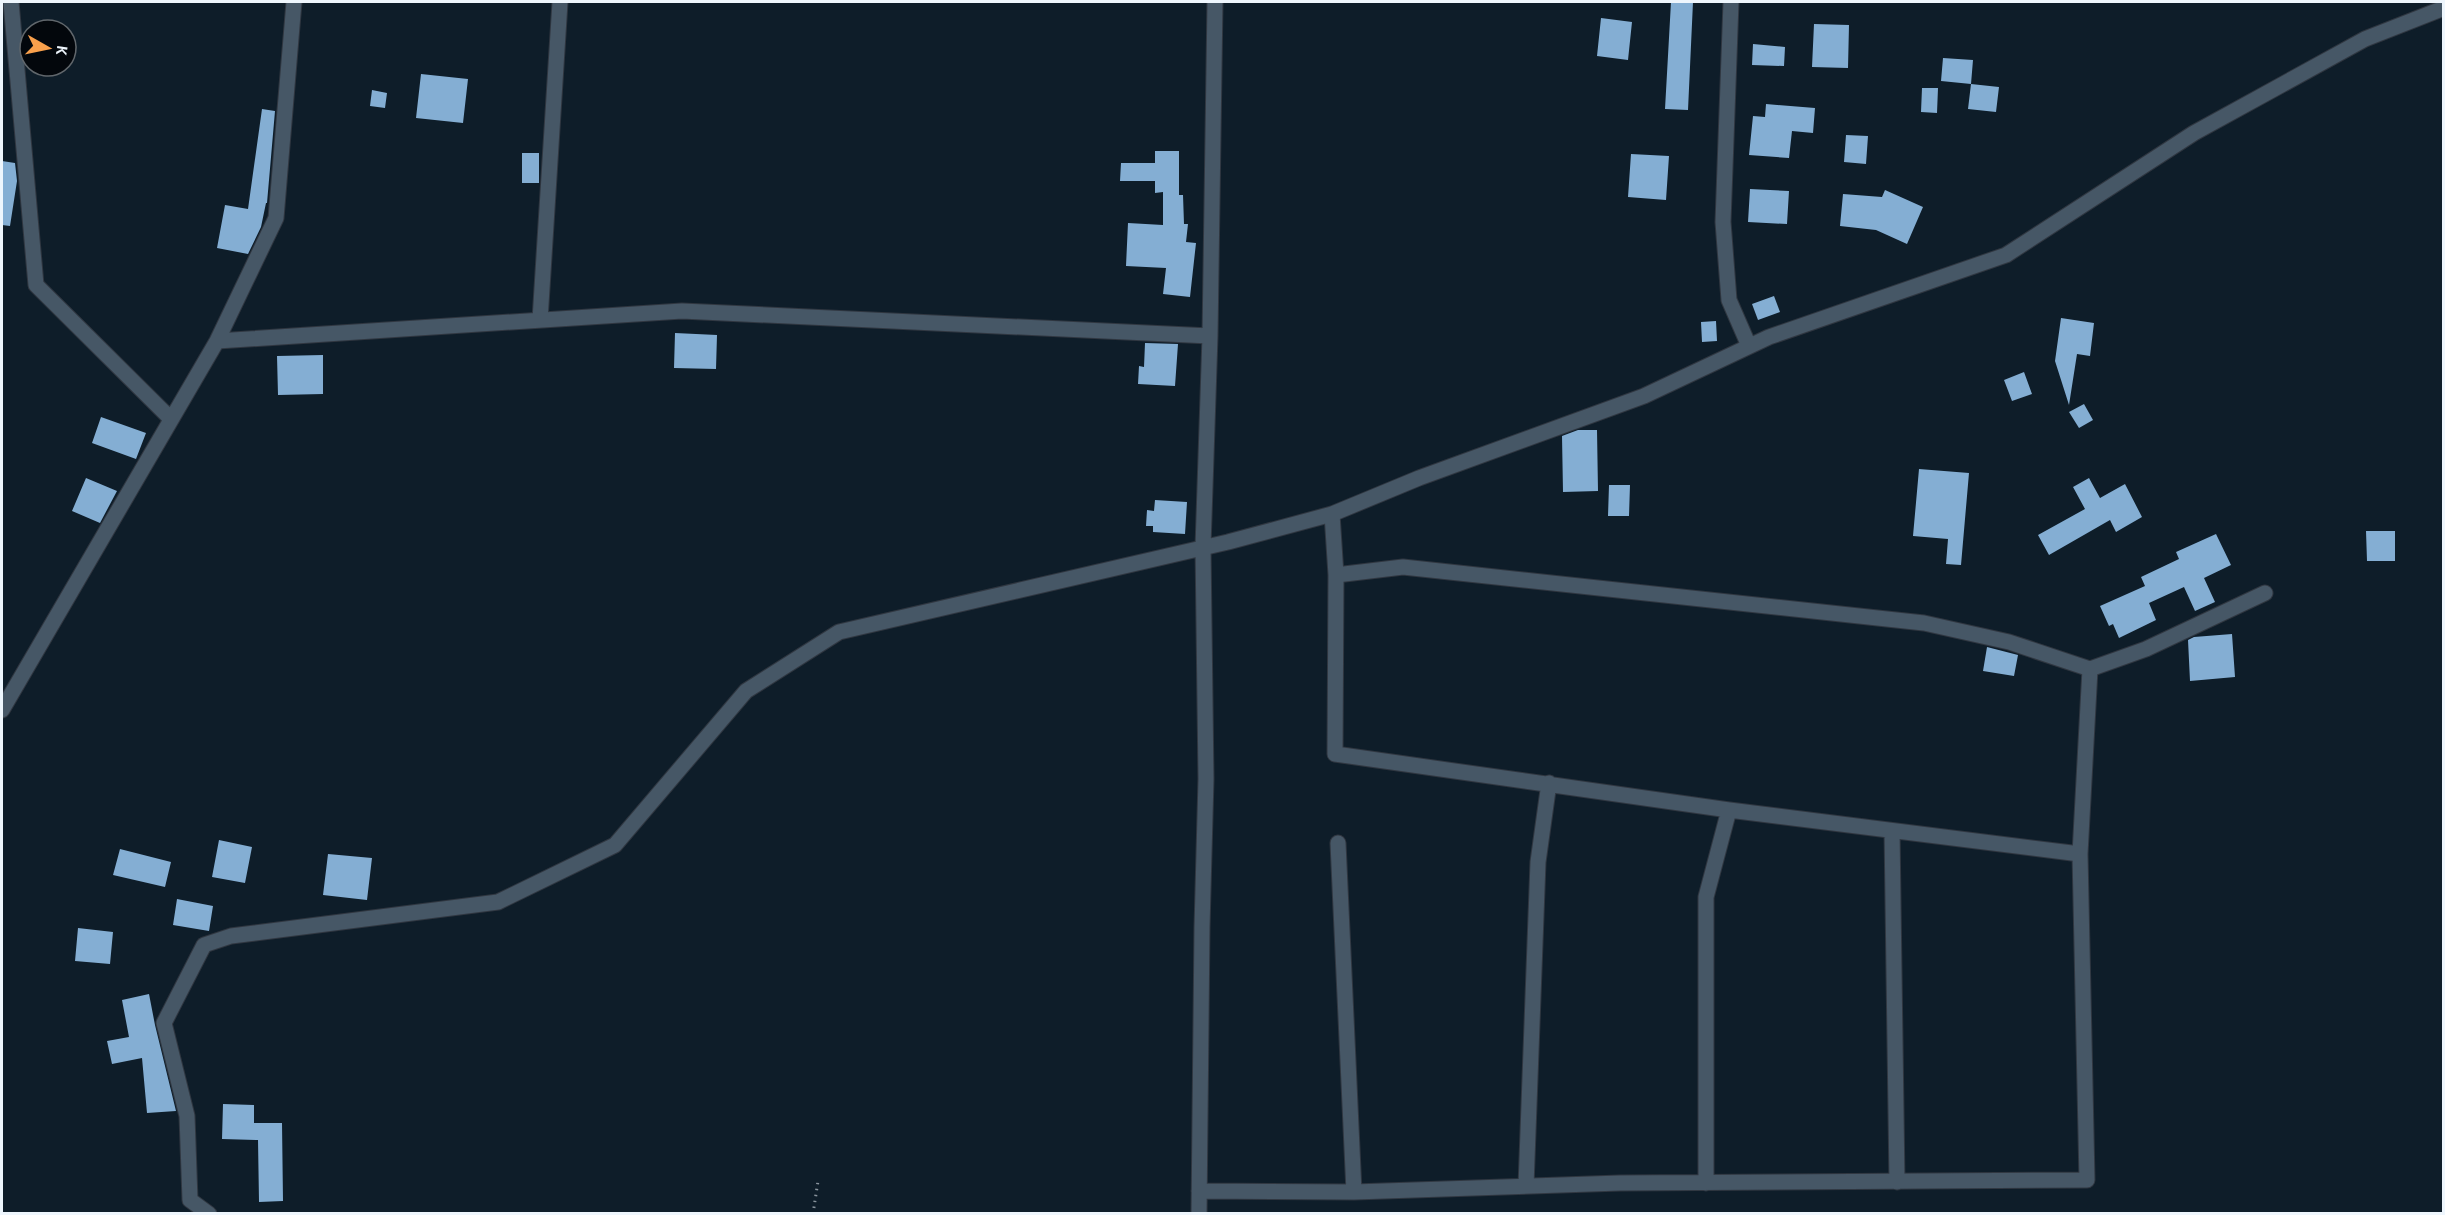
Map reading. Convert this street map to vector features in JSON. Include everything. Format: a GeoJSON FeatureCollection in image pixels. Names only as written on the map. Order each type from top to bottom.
{"type":"FeatureCollection","features":[{"type":"Feature","properties":{"kind":"street"},"geometry":{"type":"LineString","coordinates":[[11,2],[36,285],[171,419]]}},
{"type":"Feature","properties":{"kind":"street"},"geometry":{"type":"LineString","coordinates":[[2,710],[217,340],[276,218],[294,2]]}},
{"type":"Feature","properties":{"kind":"street"},"geometry":{"type":"LineString","coordinates":[[540,320],[560,2]]}},
{"type":"Feature","properties":{"kind":"street"},"geometry":{"type":"LineString","coordinates":[[1199,1214],[1208,1191],[1206,546],[1215,2]]}},
{"type":"Feature","properties":{"kind":"street"},"geometry":{"type":"LineString","coordinates":[[1731,2],[1723,222],[1729,300],[1749,346]]}},
{"type":"Feature","properties":{"kind":"street"},"geometry":{"type":"LineString","coordinates":[[209,1214],[190,1200],[187,1116],[164,1023],[204,945],[231,936],[498,902],[615,845],[746,691],[839,632],[1228,542],[1332,514],[1419,478],[1644,396],[1769,337],[2006,255],[2194,133],[2365,39],[2444,8]]}},
{"type":"Feature","properties":{"kind":"street"},"geometry":{"type":"LineString","coordinates":[[217,340],[682,311],[1210,336]]}},
{"type":"Feature","properties":{"kind":"street"},"geometry":{"type":"LineString","coordinates":[[1332,514],[1336,575],[1335,754],[1729,810],[2080,854]]}},
{"type":"Feature","properties":{"kind":"street"},"geometry":{"type":"LineString","coordinates":[[1336,575],[1403,567],[1924,623],[2009,642],[2090,669],[2146,649],[2265,593]]}},
{"type":"Feature","properties":{"kind":"street"},"geometry":{"type":"LineString","coordinates":[[1208,1191],[1354,1192],[1706,1183],[2087,1180],[2080,854],[2090,669]]}},
{"type":"Feature","properties":{"kind":"street"},"geometry":{"type":"LineString","coordinates":[[1526,1186],[1538,862],[1549,783]]}},
{"type":"Feature","properties":{"kind":"street"},"geometry":{"type":"LineString","coordinates":[[1706,1183],[1706,897],[1729,810]]}},
{"type":"Feature","properties":{"kind":"street"},"geometry":{"type":"LineString","coordinates":[[1892,831],[1897,1182]]}},
{"type":"Feature","properties":{"kind":"street"},"geometry":{"type":"LineString","coordinates":[[1338,843],[1354,1192]]}},
{"type":"Feature","properties":{"kind":"path"},"geometry":{"type":"LineString","coordinates":[[813,1214],[818,1181]]}},
{"type":"Feature","properties":{"kind":"building"},"geometry":{"type":"Polygon","coordinates":[[[1671,2],[1693,2],[1688,110],[1665,109],[1671,2]]]}},
{"type":"Feature","properties":{"kind":"building"},"geometry":{"type":"Polygon","coordinates":[[[1601,18],[1632,22],[1628,60],[1597,56],[1601,18]]]}},
{"type":"Feature","properties":{"kind":"building"},"geometry":{"type":"Polygon","coordinates":[[[1814,24],[1849,25],[1848,68],[1812,67],[1814,24]]]}},
{"type":"Feature","properties":{"kind":"building"},"geometry":{"type":"Polygon","coordinates":[[[1753,44],[1785,47],[1784,66],[1752,65],[1753,44]]]}},
{"type":"Feature","properties":{"kind":"building"},"geometry":{"type":"Polygon","coordinates":[[[1943,58],[1973,60],[1971,84],[1941,81],[1943,58]]]}},
{"type":"Feature","properties":{"kind":"building"},"geometry":{"type":"Polygon","coordinates":[[[421,74],[468,79],[463,123],[416,118],[421,74]]]}},
{"type":"Feature","properties":{"kind":"building"},"geometry":{"type":"Polygon","coordinates":[[[1971,84],[1999,87],[1996,112],[1968,109],[1971,84]]]}},
{"type":"Feature","properties":{"kind":"building"},"geometry":{"type":"Polygon","coordinates":[[[1922,88],[1938,88],[1937,113],[1921,112],[1922,88]]]}},
{"type":"Feature","properties":{"kind":"building"},"geometry":{"type":"Polygon","coordinates":[[[372,90],[387,93],[385,108],[370,106],[372,90]]]}},
{"type":"Feature","properties":{"kind":"building"},"geometry":{"type":"Polygon","coordinates":[[[1766,104],[1815,108],[1813,133],[1792,131],[1789,158],[1749,155],[1753,116],[1765,117],[1766,104]]]}},
{"type":"Feature","properties":{"kind":"building"},"geometry":{"type":"Polygon","coordinates":[[[262,109],[275,111],[267,203],[261,227],[248,254],[217,248],[225,205],[248,209],[262,109]]]}},
{"type":"Feature","properties":{"kind":"building"},"geometry":{"type":"Polygon","coordinates":[[[1846,135],[1868,136],[1866,164],[1844,162],[1846,135]]]}},
{"type":"Feature","properties":{"kind":"building"},"geometry":{"type":"Polygon","coordinates":[[[1155,151],[1179,151],[1179,195],[1183,195],[1184,224],[1188,224],[1186,242],[1196,243],[1190,297],[1163,294],[1166,268],[1126,266],[1128,223],[1163,225],[1163,192],[1155,193],[1155,181],[1120,181],[1121,163],[1155,163],[1155,151]]]}},
{"type":"Feature","properties":{"kind":"building"},"geometry":{"type":"Polygon","coordinates":[[[522,153],[539,153],[539,183],[522,183],[522,153]]]}},
{"type":"Feature","properties":{"kind":"building"},"geometry":{"type":"Polygon","coordinates":[[[1631,154],[1669,156],[1666,200],[1628,197],[1631,154]]]}},
{"type":"Feature","properties":{"kind":"building"},"geometry":{"type":"Polygon","coordinates":[[[2,161],[15,163],[17,181],[10,226],[2,225],[2,161]]]}},
{"type":"Feature","properties":{"kind":"building"},"geometry":{"type":"Polygon","coordinates":[[[1750,189],[1789,191],[1787,224],[1748,222],[1750,189]]]}},
{"type":"Feature","properties":{"kind":"building"},"geometry":{"type":"Polygon","coordinates":[[[1885,190],[1923,207],[1907,244],[1876,230],[1840,226],[1843,194],[1882,197],[1885,190]]]}},
{"type":"Feature","properties":{"kind":"building"},"geometry":{"type":"Polygon","coordinates":[[[1774,296],[1780,312],[1758,320],[1752,304],[1774,296]]]}},
{"type":"Feature","properties":{"kind":"building"},"geometry":{"type":"Polygon","coordinates":[[[2061,318],[2094,323],[2090,356],[2077,354],[2069,405],[2055,361],[2061,318]]]}},
{"type":"Feature","properties":{"kind":"building"},"geometry":{"type":"Polygon","coordinates":[[[1716,321],[1717,341],[1702,342],[1701,322],[1716,321]]]}},
{"type":"Feature","properties":{"kind":"building"},"geometry":{"type":"Polygon","coordinates":[[[675,333],[717,335],[716,369],[674,368],[675,333]]]}},
{"type":"Feature","properties":{"kind":"building"},"geometry":{"type":"Polygon","coordinates":[[[1145,343],[1178,344],[1175,386],[1138,384],[1139,366],[1144,367],[1145,343]]]}},
{"type":"Feature","properties":{"kind":"building"},"geometry":{"type":"Polygon","coordinates":[[[323,355],[323,394],[278,395],[277,356],[323,355]]]}},
{"type":"Feature","properties":{"kind":"building"},"geometry":{"type":"Polygon","coordinates":[[[2024,372],[2032,394],[2012,401],[2004,380],[2024,372]]]}},
{"type":"Feature","properties":{"kind":"building"},"geometry":{"type":"Polygon","coordinates":[[[2084,404],[2093,420],[2079,428],[2069,412],[2084,404]]]}},
{"type":"Feature","properties":{"kind":"building"},"geometry":{"type":"Polygon","coordinates":[[[101,417],[146,433],[136,459],[92,443],[101,417]]]}},
{"type":"Feature","properties":{"kind":"building"},"geometry":{"type":"Polygon","coordinates":[[[1578,430],[1597,430],[1598,491],[1563,492],[1562,436],[1578,430]]]}},
{"type":"Feature","properties":{"kind":"building"},"geometry":{"type":"Polygon","coordinates":[[[1919,469],[1969,473],[1961,565],[1946,564],[1948,539],[1913,536],[1919,469]]]}},
{"type":"Feature","properties":{"kind":"building"},"geometry":{"type":"Polygon","coordinates":[[[86,478],[117,491],[100,523],[72,511],[86,478]]]}},
{"type":"Feature","properties":{"kind":"building"},"geometry":{"type":"Polygon","coordinates":[[[2089,478],[2100,498],[2125,484],[2142,517],[2116,532],[2110,520],[2049,555],[2038,535],[2085,509],[2073,487],[2089,478]]]}},
{"type":"Feature","properties":{"kind":"building"},"geometry":{"type":"Polygon","coordinates":[[[1609,485],[1630,485],[1629,516],[1608,516],[1609,485]]]}},
{"type":"Feature","properties":{"kind":"building"},"geometry":{"type":"Polygon","coordinates":[[[1155,500],[1187,502],[1185,534],[1153,532],[1153,526],[1146,526],[1147,510],[1154,511],[1155,500]]]}},
{"type":"Feature","properties":{"kind":"building"},"geometry":{"type":"Polygon","coordinates":[[[2366,531],[2395,531],[2395,561],[2367,561],[2366,531]]]}},
{"type":"Feature","properties":{"kind":"building"},"geometry":{"type":"Polygon","coordinates":[[[2216,534],[2231,565],[2204,578],[2215,602],[2195,611],[2184,587],[2149,603],[2156,620],[2119,638],[2113,624],[2109,626],[2100,606],[2145,586],[2141,577],[2179,559],[2176,552],[2216,534]]]}},
{"type":"Feature","properties":{"kind":"building"},"geometry":{"type":"Polygon","coordinates":[[[2232,634],[2235,677],[2190,681],[2188,640],[2194,637],[2232,634]]]}},
{"type":"Feature","properties":{"kind":"building"},"geometry":{"type":"Polygon","coordinates":[[[1987,647],[2018,655],[2014,676],[1983,671],[1987,647]]]}},
{"type":"Feature","properties":{"kind":"building"},"geometry":{"type":"Polygon","coordinates":[[[219,840],[252,847],[245,883],[212,877],[219,840]]]}},
{"type":"Feature","properties":{"kind":"building"},"geometry":{"type":"Polygon","coordinates":[[[120,849],[171,862],[165,887],[113,875],[120,849]]]}},
{"type":"Feature","properties":{"kind":"building"},"geometry":{"type":"Polygon","coordinates":[[[328,854],[372,858],[367,900],[323,895],[328,854]]]}},
{"type":"Feature","properties":{"kind":"building"},"geometry":{"type":"Polygon","coordinates":[[[177,899],[213,906],[209,931],[173,925],[177,899]]]}},
{"type":"Feature","properties":{"kind":"building"},"geometry":{"type":"Polygon","coordinates":[[[78,928],[113,932],[110,964],[75,961],[78,928]]]}},
{"type":"Feature","properties":{"kind":"building"},"geometry":{"type":"Polygon","coordinates":[[[149,994],[176,1111],[147,1113],[142,1058],[112,1064],[107,1041],[129,1037],[122,1000],[149,994]]]}},
{"type":"Feature","properties":{"kind":"building"},"geometry":{"type":"Polygon","coordinates":[[[223,1104],[254,1105],[254,1123],[282,1123],[283,1201],[259,1202],[258,1140],[222,1139],[223,1104]]]}}]}
